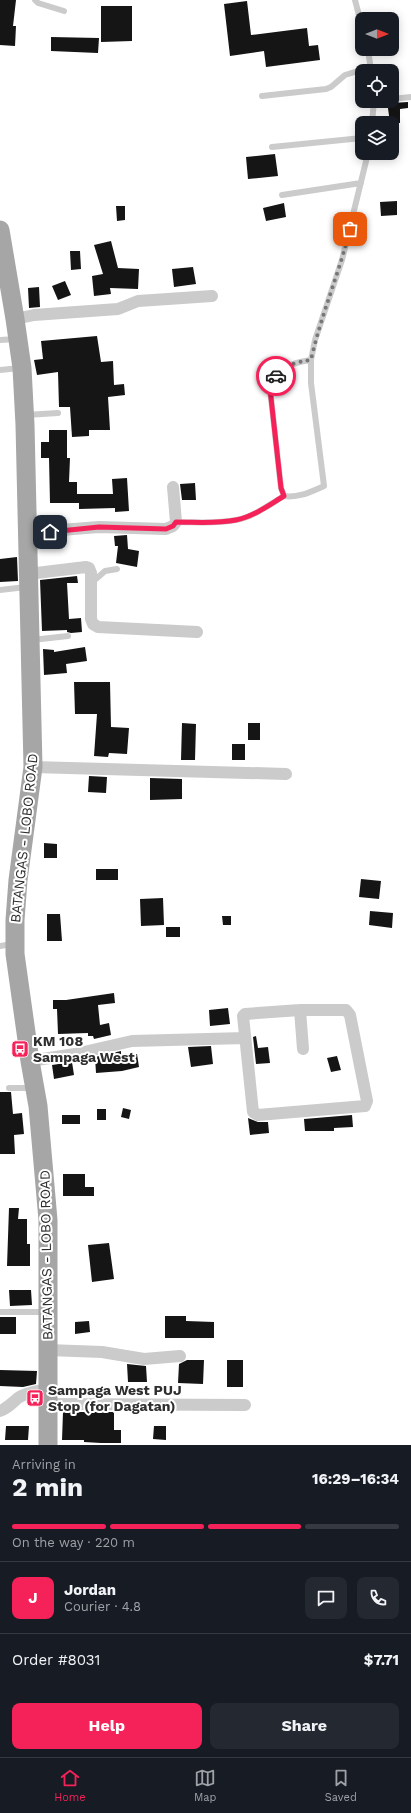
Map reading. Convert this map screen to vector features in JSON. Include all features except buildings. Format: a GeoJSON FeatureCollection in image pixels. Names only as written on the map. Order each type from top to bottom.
{"type":"FeatureCollection","features":[{"type":"Feature","properties":{"kind":"main road","name":"BATANGAS - LOBO ROAD"},"geometry":{"type":"LineString","coordinates":[[0,230],[15,319],[9,339],[22,368],[28,536],[33,767],[18,880],[15,920],[8,945],[35,1088],[44,1168],[48,1220],[48,1445]]}},
{"type":"Feature","properties":{"kind":"street"},"geometry":{"type":"LineString","coordinates":[[15,319],[55,313],[118,309],[138,301],[212,296]]}},
{"type":"Feature","properties":{"kind":"street"},"geometry":{"type":"LineString","coordinates":[[28,536],[61,530],[99,527],[166,529],[173,526],[176,522],[173,487]]}},
{"type":"Feature","properties":{"kind":"street"},"geometry":{"type":"LineString","coordinates":[[28,580],[86,567],[90,568],[91,619],[93,624],[98,627],[197,632]]}},
{"type":"Feature","properties":{"kind":"street"},"geometry":{"type":"LineString","coordinates":[[33,767],[286,774]]}},
{"type":"Feature","properties":{"kind":"street"},"geometry":{"type":"LineString","coordinates":[[300,1010],[303,1049]]}},
{"type":"Feature","properties":{"kind":"street"},"geometry":{"type":"LineString","coordinates":[[300,1010],[346,1010],[350,1015],[367,1101],[366,1106],[258,1115],[253,1112],[245,1038],[243,1016],[245,1014],[300,1010]]}},
{"type":"Feature","properties":{"kind":"street"},"geometry":{"type":"LineString","coordinates":[[30,1061],[76,1054],[132,1041],[245,1038]]}},
{"type":"Feature","properties":{"kind":"street"},"geometry":{"type":"LineString","coordinates":[[48,1350],[95,1351],[144,1359],[180,1356]]}},
{"type":"Feature","properties":{"kind":"street"},"geometry":{"type":"LineString","coordinates":[[0,1411],[9,1408],[18,1398],[26,1394],[48,1397],[245,1405]]}},
{"type":"Feature","properties":{"kind":"lane"},"geometry":{"type":"LineString","coordinates":[[34,0],[38,3],[64,11]]}},
{"type":"Feature","properties":{"kind":"lane"},"geometry":{"type":"LineString","coordinates":[[355,0],[358,12]]}},
{"type":"Feature","properties":{"kind":"lane"},"geometry":{"type":"LineString","coordinates":[[262,96],[326,89],[331,87],[345,75],[355,73]]}},
{"type":"Feature","properties":{"kind":"lane"},"geometry":{"type":"LineString","coordinates":[[399,99],[411,98]]}},
{"type":"Feature","properties":{"kind":"lane"},"geometry":{"type":"LineString","coordinates":[[272,147],[355,139]]}},
{"type":"Feature","properties":{"kind":"lane"},"geometry":{"type":"LineString","coordinates":[[176,522],[219,522],[237,520],[252,514],[284,496],[291,497],[307,494],[324,486],[311,383],[311,360],[315,340],[342,260],[366,160]]}},
{"type":"Feature","properties":{"kind":"lane"},"geometry":{"type":"LineString","coordinates":[[282,195],[361,183]]}},
{"type":"Feature","properties":{"kind":"lane"},"geometry":{"type":"LineString","coordinates":[[284,496],[281,488],[270,389],[273,380],[283,368],[296,362],[311,360]]}},
{"type":"Feature","properties":{"kind":"lane"},"geometry":{"type":"LineString","coordinates":[[0,370],[22,368]]}},
{"type":"Feature","properties":{"kind":"lane"},"geometry":{"type":"LineString","coordinates":[[24,415],[58,413]]}},
{"type":"Feature","properties":{"kind":"lane"},"geometry":{"type":"LineString","coordinates":[[91,579],[96,579],[105,570],[117,569]]}},
{"type":"Feature","properties":{"kind":"lane"},"geometry":{"type":"LineString","coordinates":[[0,590],[28,580]]}},
{"type":"Feature","properties":{"kind":"lane"},"geometry":{"type":"LineString","coordinates":[[30,640],[68,636]]}},
{"type":"Feature","properties":{"kind":"lane"},"geometry":{"type":"LineString","coordinates":[[9,1088],[35,1088]]}},
{"type":"Feature","properties":{"kind":"lane"},"geometry":{"type":"LineString","coordinates":[[0,1312],[49,1312]]}},
{"type":"Feature","properties":{"kind":"way so far"},"geometry":{"type":"LineString","coordinates":[[276,376],[283,368],[296,362],[311,360],[315,340],[342,260],[350,229]]}},
{"type":"Feature","properties":{"kind":"place","name":"KM 108 Sampaga West"},"geometry":{"type":"Point","coordinates":[20,1049]}},
{"type":"Feature","properties":{"kind":"place","name":"Sampaga West PUJ Stop (for Dagatan)"},"geometry":{"type":"Point","coordinates":[35,1398]}},
{"type":"Feature","properties":{"kind":"route"},"geometry":{"type":"LineString","coordinates":[[50,532],[99,527],[166,529],[173,526],[176,522],[219,522],[237,520],[252,514],[284,496],[281,488],[270,389],[276,376]]}}]}
